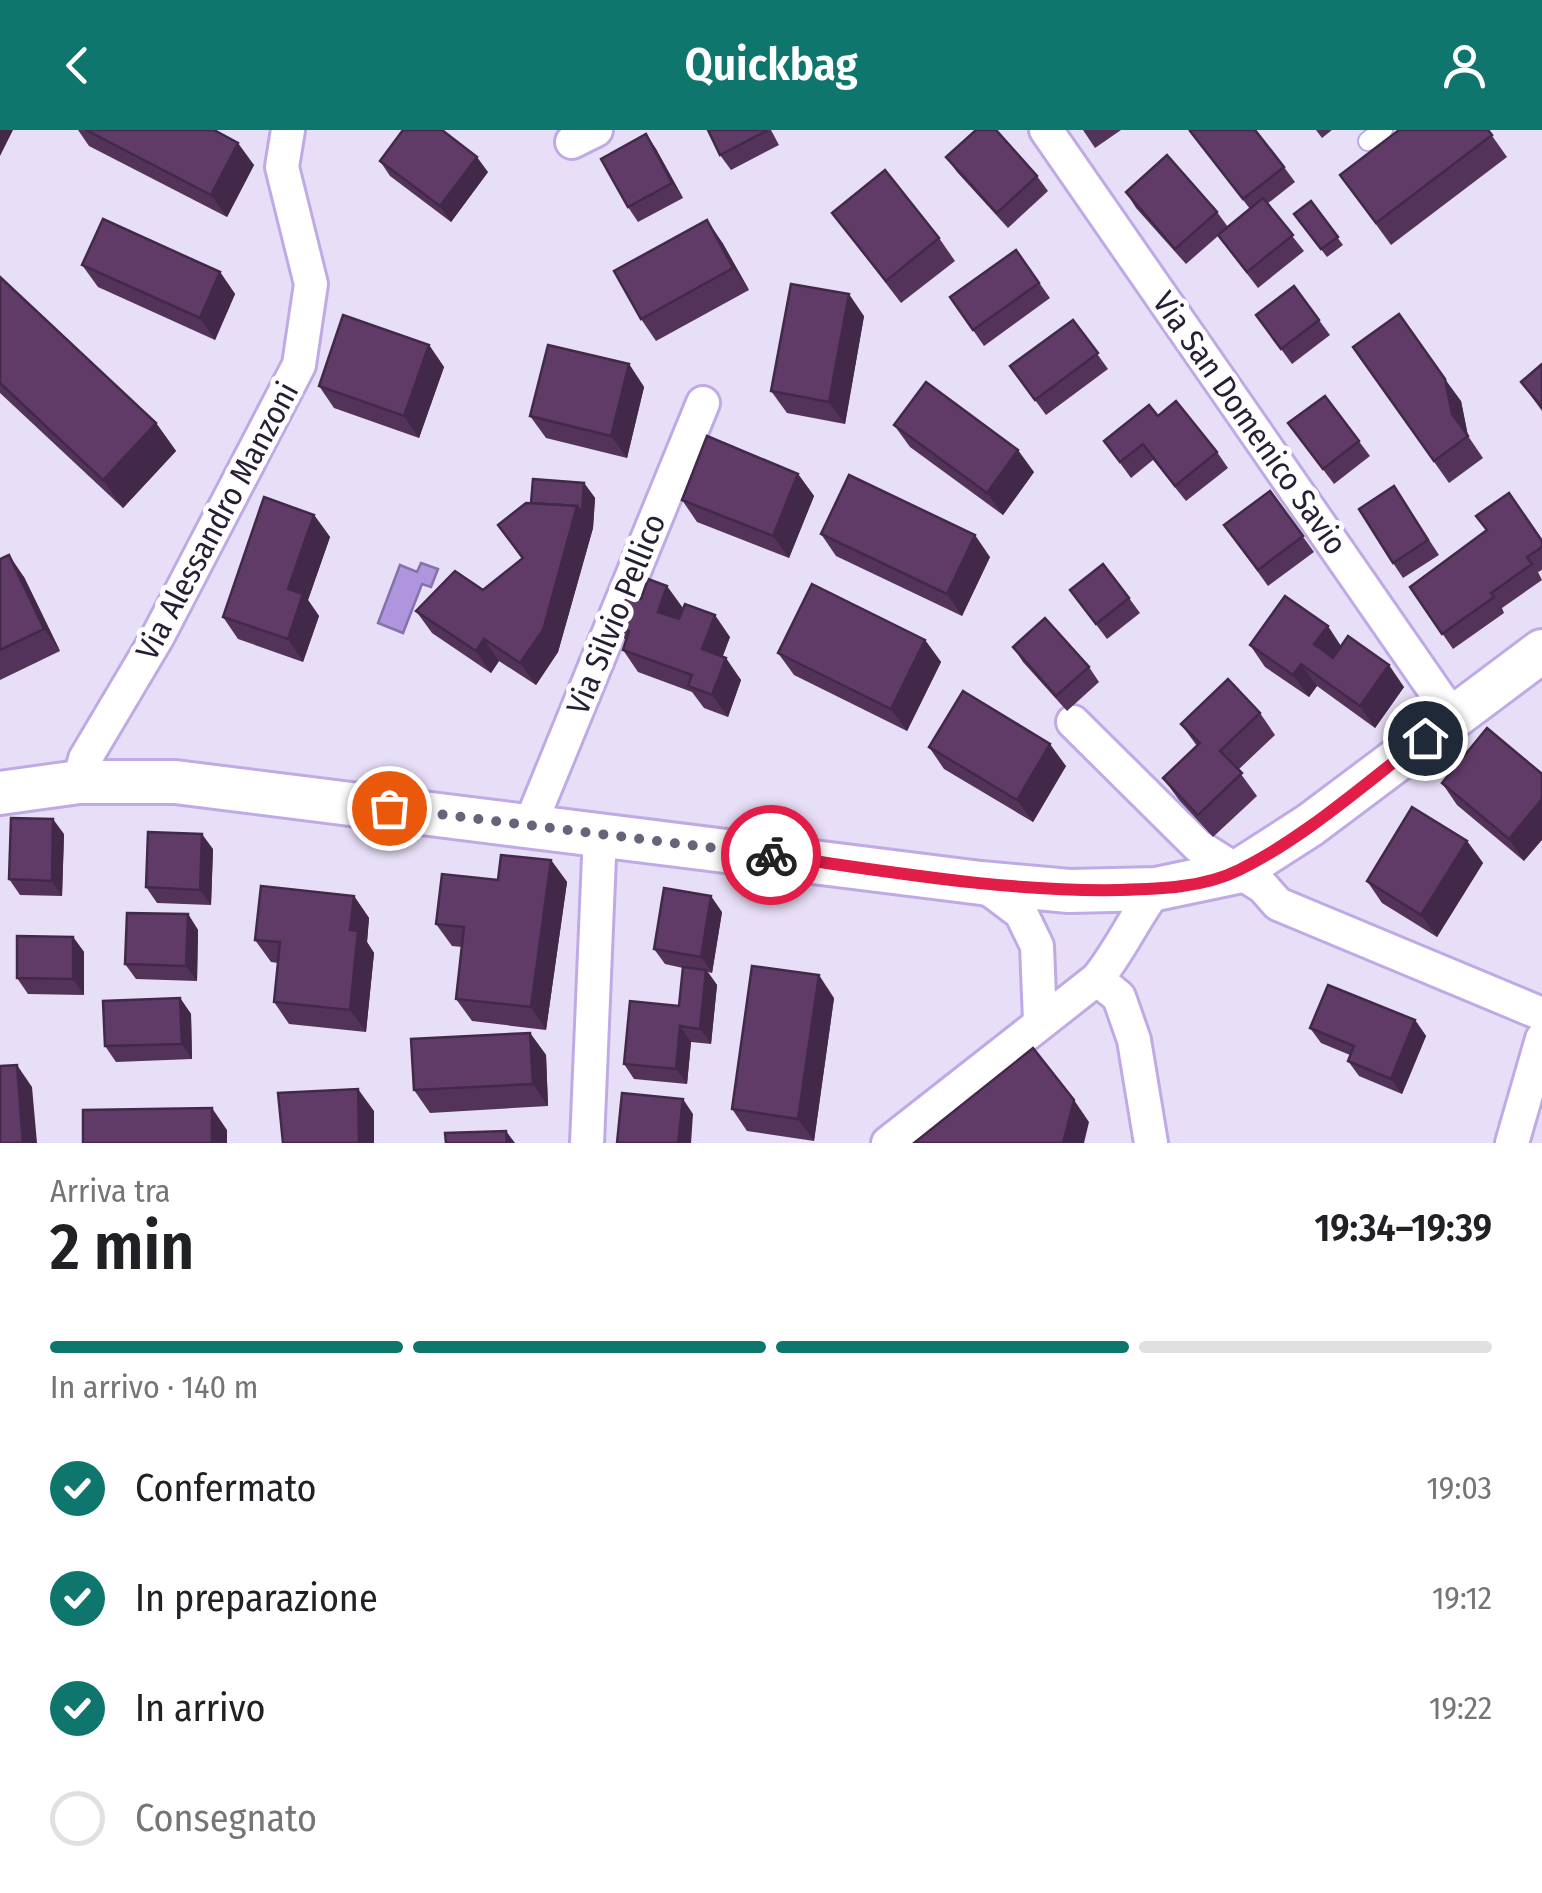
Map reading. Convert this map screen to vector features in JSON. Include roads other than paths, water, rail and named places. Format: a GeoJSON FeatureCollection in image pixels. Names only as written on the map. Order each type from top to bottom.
{"type":"FeatureCollection","features":[{"type":"Feature","properties":{"kind":"street","name":"Via Alessandro Manzoni"},"geometry":{"type":"LineString","coordinates":[[79,782],[84,759],[158,636],[299,365],[311,284],[282,166],[288,130]]}},
{"type":"Feature","properties":{"kind":"street","name":"Via San Domenico Savio"},"geometry":{"type":"LineString","coordinates":[[1046,130],[1454,717]]}},
{"type":"Feature","properties":{"kind":"street","name":"Via Silvio Pellico"},"geometry":{"type":"LineString","coordinates":[[530,825],[703,403]]}},
{"type":"Feature","properties":{"kind":"street"},"geometry":{"type":"LineString","coordinates":[[0,793],[79,782],[176,782],[981,883],[1069,891],[1156,889],[1237,872],[1310,825],[1542,652]]}},
{"type":"Feature","properties":{"kind":"street"},"geometry":{"type":"LineString","coordinates":[[1073,722],[1198,846],[1263,887],[1278,904],[1542,1014]]}},
{"type":"Feature","properties":{"kind":"street"},"geometry":{"type":"LineString","coordinates":[[587,1143],[600,833]]}},
{"type":"Feature","properties":{"kind":"street"},"geometry":{"type":"LineString","coordinates":[[981,883],[1021,913],[1037,946],[1040,1022]]}},
{"type":"Feature","properties":{"kind":"street"},"geometry":{"type":"LineString","coordinates":[[888,1143],[1097,979],[1156,889]]}},
{"type":"Feature","properties":{"kind":"street"},"geometry":{"type":"LineString","coordinates":[[1097,979],[1119,997],[1134,1040],[1150,1143]]}},
{"type":"Feature","properties":{"kind":"street"},"geometry":{"type":"LineString","coordinates":[[1512,1143],[1542,1039]]}}]}
